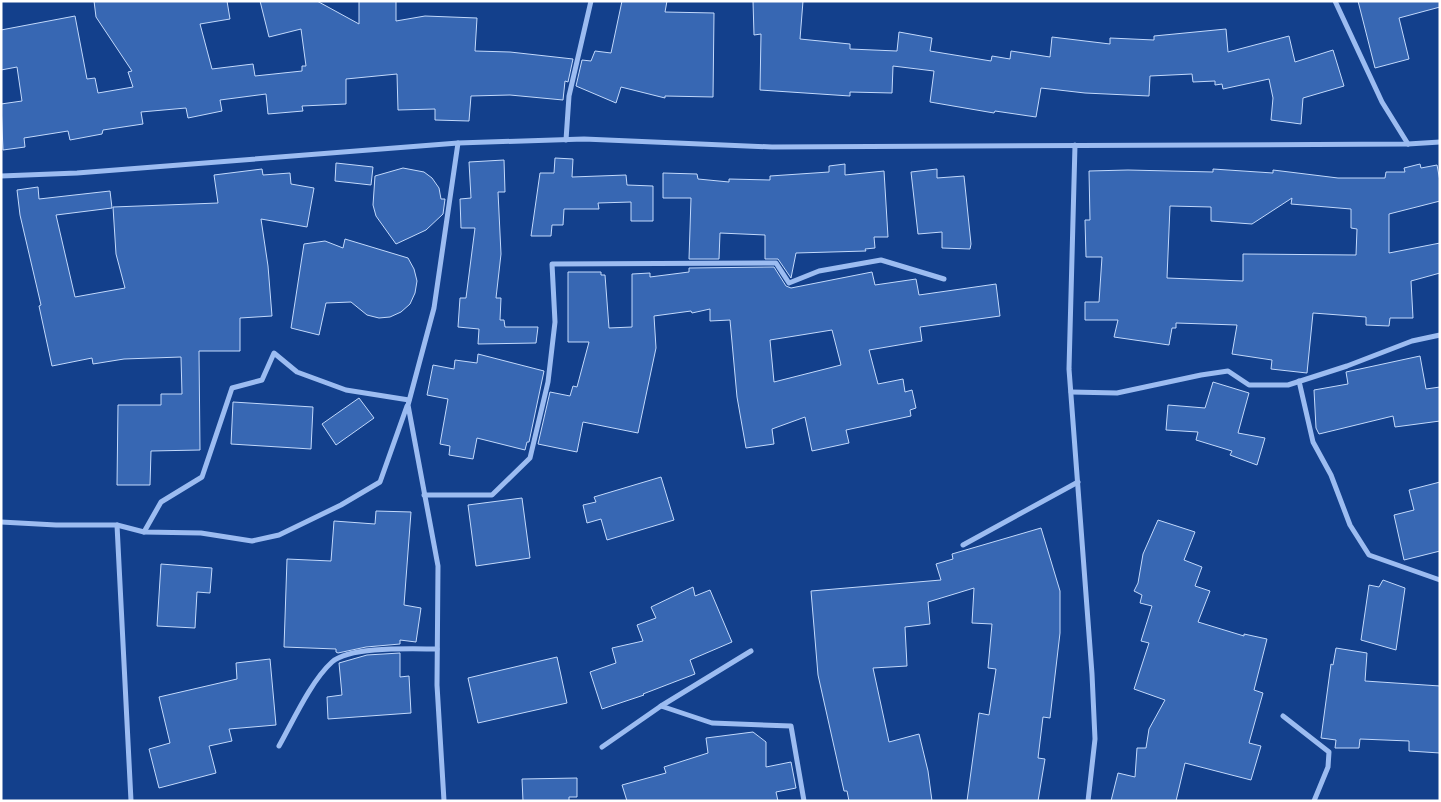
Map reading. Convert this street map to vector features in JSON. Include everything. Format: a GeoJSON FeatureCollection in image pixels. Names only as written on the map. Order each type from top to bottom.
{"type":"FeatureCollection","features":[{"type":"Feature","properties":{"kind":"street"},"geometry":{"type":"LineString","coordinates":[[566,140],[569,96],[590,1]]}},
{"type":"Feature","properties":{"kind":"street"},"geometry":{"type":"LineString","coordinates":[[1335,1],[1382,102],[1408,144]]}},
{"type":"Feature","properties":{"kind":"street"},"geometry":{"type":"LineString","coordinates":[[1,176],[77,173],[458,143],[566,140],[772,147],[1408,144],[1440,142]]}},
{"type":"Feature","properties":{"kind":"street"},"geometry":{"type":"LineString","coordinates":[[1,522],[56,525],[117,525],[144,532],[201,533],[252,541],[279,535],[341,505],[380,482],[409,402],[434,308],[458,143]]}},
{"type":"Feature","properties":{"kind":"street"},"geometry":{"type":"LineString","coordinates":[[1075,145],[1069,369],[1095,739],[1088,801]]}},
{"type":"Feature","properties":{"kind":"street"},"geometry":{"type":"LineString","coordinates":[[424,495],[492,495],[530,458],[550,364],[555,322],[552,264],[776,263],[789,283],[819,271],[880,260],[944,280]]}},
{"type":"Feature","properties":{"kind":"street"},"geometry":{"type":"LineString","coordinates":[[1071,392],[1118,393],[1228,371],[1249,385],[1288,385],[1347,366],[1412,341],[1440,335]]}},
{"type":"Feature","properties":{"kind":"street"},"geometry":{"type":"LineString","coordinates":[[144,532],[162,502],[202,477],[232,388],[262,380],[274,353],[296,372],[346,390],[409,402]]}},
{"type":"Feature","properties":{"kind":"street"},"geometry":{"type":"LineString","coordinates":[[1299,381],[1313,442],[1331,475],[1350,525],[1369,555],[1440,580]]}},
{"type":"Feature","properties":{"kind":"street"},"geometry":{"type":"LineString","coordinates":[[409,402],[438,566],[437,685],[444,801]]}},
{"type":"Feature","properties":{"kind":"street"},"geometry":{"type":"LineString","coordinates":[[963,545],[1078,482]]}},
{"type":"Feature","properties":{"kind":"street"},"geometry":{"type":"LineString","coordinates":[[117,525],[131,801]]}},
{"type":"Feature","properties":{"kind":"street"},"geometry":{"type":"LineString","coordinates":[[279,746],[308,694],[333,661],[362,651],[437,648]]}},
{"type":"Feature","properties":{"kind":"street"},"geometry":{"type":"LineString","coordinates":[[602,747],[661,706],[751,651]]}},
{"type":"Feature","properties":{"kind":"street"},"geometry":{"type":"LineString","coordinates":[[661,706],[712,723],[791,726],[804,801]]}},
{"type":"Feature","properties":{"kind":"street"},"geometry":{"type":"LineString","coordinates":[[1283,716],[1328,752],[1328,767],[1314,801]]}},
{"type":"Feature","properties":{"kind":"building"},"geometry":{"type":"Polygon","coordinates":[[[94,1],[227,1],[230,19],[200,24],[212,69],[253,64],[255,76],[302,71],[302,66],[306,66],[301,29],[269,37],[260,1],[317,1],[359,24],[359,1],[396,1],[396,21],[425,16],[477,18],[475,51],[510,52],[573,59],[568,82],[565,81],[563,100],[510,95],[471,96],[469,121],[435,120],[435,109],[398,110],[397,74],[346,79],[346,104],[302,106],[303,111],[268,114],[266,94],[220,100],[222,111],[188,118],[186,108],[141,112],[143,124],[103,130],[102,134],[70,140],[68,131],[24,138],[25,147],[3,150],[1,104],[22,101],[17,67],[1,70],[1,30],[75,16],[87,79],[95,78],[98,93],[133,87],[128,72],[132,71],[96,17],[94,1]]]}},
{"type":"Feature","properties":{"kind":"building"},"geometry":{"type":"Polygon","coordinates":[[[622,1],[667,1],[665,12],[714,13],[713,97],[665,96],[665,98],[621,87],[616,103],[576,86],[582,60],[591,61],[595,51],[611,53],[622,1]]]}},
{"type":"Feature","properties":{"kind":"building"},"geometry":{"type":"Polygon","coordinates":[[[753,1],[803,1],[800,39],[850,44],[850,49],[897,51],[899,32],[932,38],[930,51],[991,61],[992,56],[1010,59],[1011,51],[1050,57],[1052,37],[1110,44],[1110,38],[1154,40],[1154,36],[1226,29],[1228,52],[1289,36],[1295,62],[1333,50],[1344,86],[1303,98],[1301,124],[1271,120],[1273,98],[1269,79],[1223,89],[1222,84],[1215,85],[1215,81],[1193,82],[1192,74],[1150,76],[1149,96],[1085,93],[1041,88],[1036,117],[995,111],[994,113],[930,102],[934,71],[893,66],[892,93],[850,92],[850,96],[760,90],[761,34],[754,35],[753,1]]]}},
{"type":"Feature","properties":{"kind":"building"},"geometry":{"type":"Polygon","coordinates":[[[1358,1],[1440,1],[1440,7],[1399,18],[1409,59],[1375,68],[1358,1]]]}},
{"type":"Feature","properties":{"kind":"building"},"geometry":{"type":"Polygon","coordinates":[[[555,158],[573,159],[572,177],[626,175],[627,185],[653,186],[653,221],[631,221],[631,202],[598,203],[599,209],[564,209],[563,225],[552,225],[551,236],[531,236],[540,173],[554,173],[555,158]]]}},
{"type":"Feature","properties":{"kind":"building"},"geometry":{"type":"Polygon","coordinates":[[[504,160],[505,192],[498,192],[501,254],[496,298],[501,298],[500,320],[504,320],[505,327],[538,327],[536,343],[478,344],[479,329],[458,327],[460,298],[466,298],[475,228],[461,228],[460,199],[471,198],[469,162],[504,160]]]}},
{"type":"Feature","properties":{"kind":"building"},"geometry":{"type":"Polygon","coordinates":[[[336,163],[373,167],[371,185],[335,181],[336,163]]]}},
{"type":"Feature","properties":{"kind":"building"},"geometry":{"type":"Polygon","coordinates":[[[845,164],[845,175],[884,171],[888,237],[874,237],[875,248],[865,249],[866,251],[796,253],[791,278],[778,259],[765,259],[765,235],[720,233],[719,259],[689,259],[691,198],[663,198],[663,173],[697,174],[698,179],[729,182],[729,179],[770,180],[770,176],[829,172],[829,166],[845,164]]]}},
{"type":"Feature","properties":{"kind":"building"},"geometry":{"type":"Polygon","coordinates":[[[1420,164],[1421,168],[1437,165],[1440,181],[1440,201],[1389,214],[1389,253],[1440,243],[1440,273],[1411,281],[1413,318],[1390,318],[1389,326],[1366,325],[1366,317],[1313,313],[1307,373],[1271,369],[1272,360],[1232,354],[1237,325],[1176,323],[1176,328],[1172,328],[1169,345],[1114,337],[1118,320],[1085,320],[1085,302],[1099,302],[1102,257],[1086,257],[1085,220],[1090,220],[1089,171],[1213,172],[1213,169],[1273,173],[1273,170],[1338,178],[1385,178],[1386,172],[1405,172],[1404,168],[1420,164]],[[1292,198],[1252,224],[1211,221],[1211,207],[1170,206],[1167,278],[1243,281],[1243,254],[1356,255],[1357,229],[1351,228],[1351,209],[1291,204],[1292,198]]]}},
{"type":"Feature","properties":{"kind":"building"},"geometry":{"type":"Polygon","coordinates":[[[403,168],[424,172],[432,178],[439,188],[441,199],[445,199],[443,214],[426,230],[396,244],[376,216],[373,205],[375,176],[403,168]]]}},
{"type":"Feature","properties":{"kind":"building"},"geometry":{"type":"Polygon","coordinates":[[[262,169],[263,175],[290,173],[291,184],[314,188],[307,227],[261,219],[268,266],[272,316],[240,318],[240,351],[199,351],[200,450],[151,451],[150,485],[117,485],[118,405],[161,405],[161,394],[182,394],[181,357],[124,359],[93,364],[92,358],[52,366],[39,306],[41,305],[20,215],[17,190],[38,187],[39,199],[110,191],[112,208],[56,215],[75,297],[125,288],[116,254],[113,207],[218,203],[214,175],[262,169]]]}},
{"type":"Feature","properties":{"kind":"building"},"geometry":{"type":"Polygon","coordinates":[[[937,169],[937,178],[964,176],[970,249],[942,248],[942,232],[918,234],[911,172],[937,169]]]}},
{"type":"Feature","properties":{"kind":"building"},"geometry":{"type":"Polygon","coordinates":[[[345,239],[408,258],[414,269],[417,281],[415,293],[410,304],[401,312],[390,317],[379,318],[367,315],[351,302],[326,303],[319,335],[291,328],[304,244],[325,241],[343,248],[345,239]]]}},
{"type":"Feature","properties":{"kind":"building"},"geometry":{"type":"Polygon","coordinates":[[[774,267],[786,286],[791,288],[872,272],[875,285],[916,279],[919,295],[996,284],[1000,316],[920,327],[922,341],[869,350],[878,384],[903,379],[905,392],[912,390],[916,408],[910,410],[911,416],[846,430],[849,443],[812,451],[805,417],[772,429],[774,444],[746,448],[737,397],[730,320],[710,321],[710,309],[692,313],[691,311],[654,316],[656,348],[638,433],[583,422],[577,452],[538,444],[550,392],[570,396],[573,386],[577,387],[589,342],[568,342],[568,272],[601,272],[601,275],[605,275],[609,328],[632,327],[632,274],[650,273],[650,277],[689,272],[689,268],[774,267]],[[832,330],[770,340],[774,382],[841,365],[832,330]]]}},
{"type":"Feature","properties":{"kind":"building"},"geometry":{"type":"Polygon","coordinates":[[[478,354],[544,371],[529,442],[527,442],[525,450],[477,438],[473,459],[449,455],[450,446],[440,444],[448,399],[427,395],[433,365],[454,369],[455,360],[477,363],[478,354]]]}},
{"type":"Feature","properties":{"kind":"building"},"geometry":{"type":"Polygon","coordinates":[[[1420,356],[1426,389],[1440,387],[1440,421],[1395,427],[1393,416],[1319,434],[1316,428],[1314,390],[1348,384],[1346,372],[1420,356]]]}},
{"type":"Feature","properties":{"kind":"building"},"geometry":{"type":"Polygon","coordinates":[[[1213,382],[1249,393],[1238,433],[1265,438],[1257,465],[1230,455],[1232,451],[1196,440],[1198,432],[1166,430],[1168,405],[1205,408],[1213,382]]]}},
{"type":"Feature","properties":{"kind":"building"},"geometry":{"type":"Polygon","coordinates":[[[359,398],[374,418],[336,445],[322,424],[359,398]]]}},
{"type":"Feature","properties":{"kind":"building"},"geometry":{"type":"Polygon","coordinates":[[[233,402],[313,407],[311,449],[231,444],[233,402]]]}},
{"type":"Feature","properties":{"kind":"building"},"geometry":{"type":"Polygon","coordinates":[[[661,477],[674,520],[607,540],[601,519],[587,523],[583,505],[596,502],[594,497],[661,477]]]}},
{"type":"Feature","properties":{"kind":"building"},"geometry":{"type":"Polygon","coordinates":[[[1440,482],[1440,551],[1404,560],[1394,515],[1414,510],[1409,490],[1440,482]]]}},
{"type":"Feature","properties":{"kind":"building"},"geometry":{"type":"Polygon","coordinates":[[[522,498],[530,558],[476,566],[468,505],[522,498]]]}},
{"type":"Feature","properties":{"kind":"building"},"geometry":{"type":"Polygon","coordinates":[[[376,511],[411,512],[404,605],[421,608],[416,642],[400,640],[400,644],[366,647],[338,653],[336,649],[284,647],[287,559],[331,561],[334,521],[375,524],[376,511]]]}},
{"type":"Feature","properties":{"kind":"building"},"geometry":{"type":"Polygon","coordinates":[[[1158,520],[1195,532],[1184,560],[1202,567],[1195,586],[1210,591],[1198,622],[1244,636],[1244,634],[1267,639],[1254,690],[1263,693],[1249,743],[1261,746],[1251,780],[1185,763],[1176,801],[1111,801],[1118,773],[1135,777],[1137,748],[1146,748],[1149,729],[1165,700],[1134,689],[1149,643],[1141,641],[1152,606],[1140,603],[1142,595],[1134,591],[1138,583],[1143,554],[1158,520]]]}},
{"type":"Feature","properties":{"kind":"building"},"geometry":{"type":"Polygon","coordinates":[[[1041,528],[1060,591],[1060,633],[1050,718],[1043,717],[1038,758],[1045,759],[1038,801],[967,801],[979,713],[989,715],[996,669],[988,668],[992,624],[972,623],[974,588],[928,602],[930,624],[905,627],[907,666],[873,668],[889,742],[919,734],[928,771],[932,801],[849,801],[847,791],[844,791],[818,675],[811,591],[941,580],[936,564],[953,559],[952,554],[1041,528]]]}},
{"type":"Feature","properties":{"kind":"building"},"geometry":{"type":"Polygon","coordinates":[[[161,564],[212,568],[210,593],[197,592],[195,628],[157,626],[161,564]]]}},
{"type":"Feature","properties":{"kind":"building"},"geometry":{"type":"Polygon","coordinates":[[[1383,580],[1405,588],[1396,650],[1361,640],[1369,585],[1379,587],[1383,580]]]}},
{"type":"Feature","properties":{"kind":"building"},"geometry":{"type":"Polygon","coordinates":[[[693,587],[695,596],[710,590],[732,642],[690,660],[695,674],[644,695],[602,709],[590,672],[616,663],[612,648],[643,641],[637,625],[656,618],[651,607],[693,587]]]}},
{"type":"Feature","properties":{"kind":"building"},"geometry":{"type":"Polygon","coordinates":[[[1336,648],[1367,653],[1365,681],[1440,686],[1440,753],[1409,751],[1409,741],[1360,739],[1359,748],[1335,748],[1336,740],[1321,738],[1331,664],[1333,665],[1336,648]]]}},
{"type":"Feature","properties":{"kind":"building"},"geometry":{"type":"Polygon","coordinates":[[[400,653],[400,677],[409,676],[411,713],[328,719],[327,697],[342,695],[339,663],[367,655],[400,653]]]}},
{"type":"Feature","properties":{"kind":"building"},"geometry":{"type":"Polygon","coordinates":[[[557,657],[567,703],[478,723],[468,678],[557,657]]]}},
{"type":"Feature","properties":{"kind":"building"},"geometry":{"type":"Polygon","coordinates":[[[270,659],[276,725],[229,729],[232,741],[209,746],[216,773],[159,788],[149,749],[170,743],[159,697],[237,679],[236,663],[270,659]]]}},
{"type":"Feature","properties":{"kind":"building"},"geometry":{"type":"Polygon","coordinates":[[[753,732],[766,742],[766,767],[791,762],[796,788],[776,792],[778,801],[627,801],[622,785],[666,773],[664,767],[708,753],[706,738],[753,732]]]}},
{"type":"Feature","properties":{"kind":"building"},"geometry":{"type":"Polygon","coordinates":[[[577,778],[577,797],[569,797],[569,801],[523,801],[522,779],[577,778]]]}}]}
